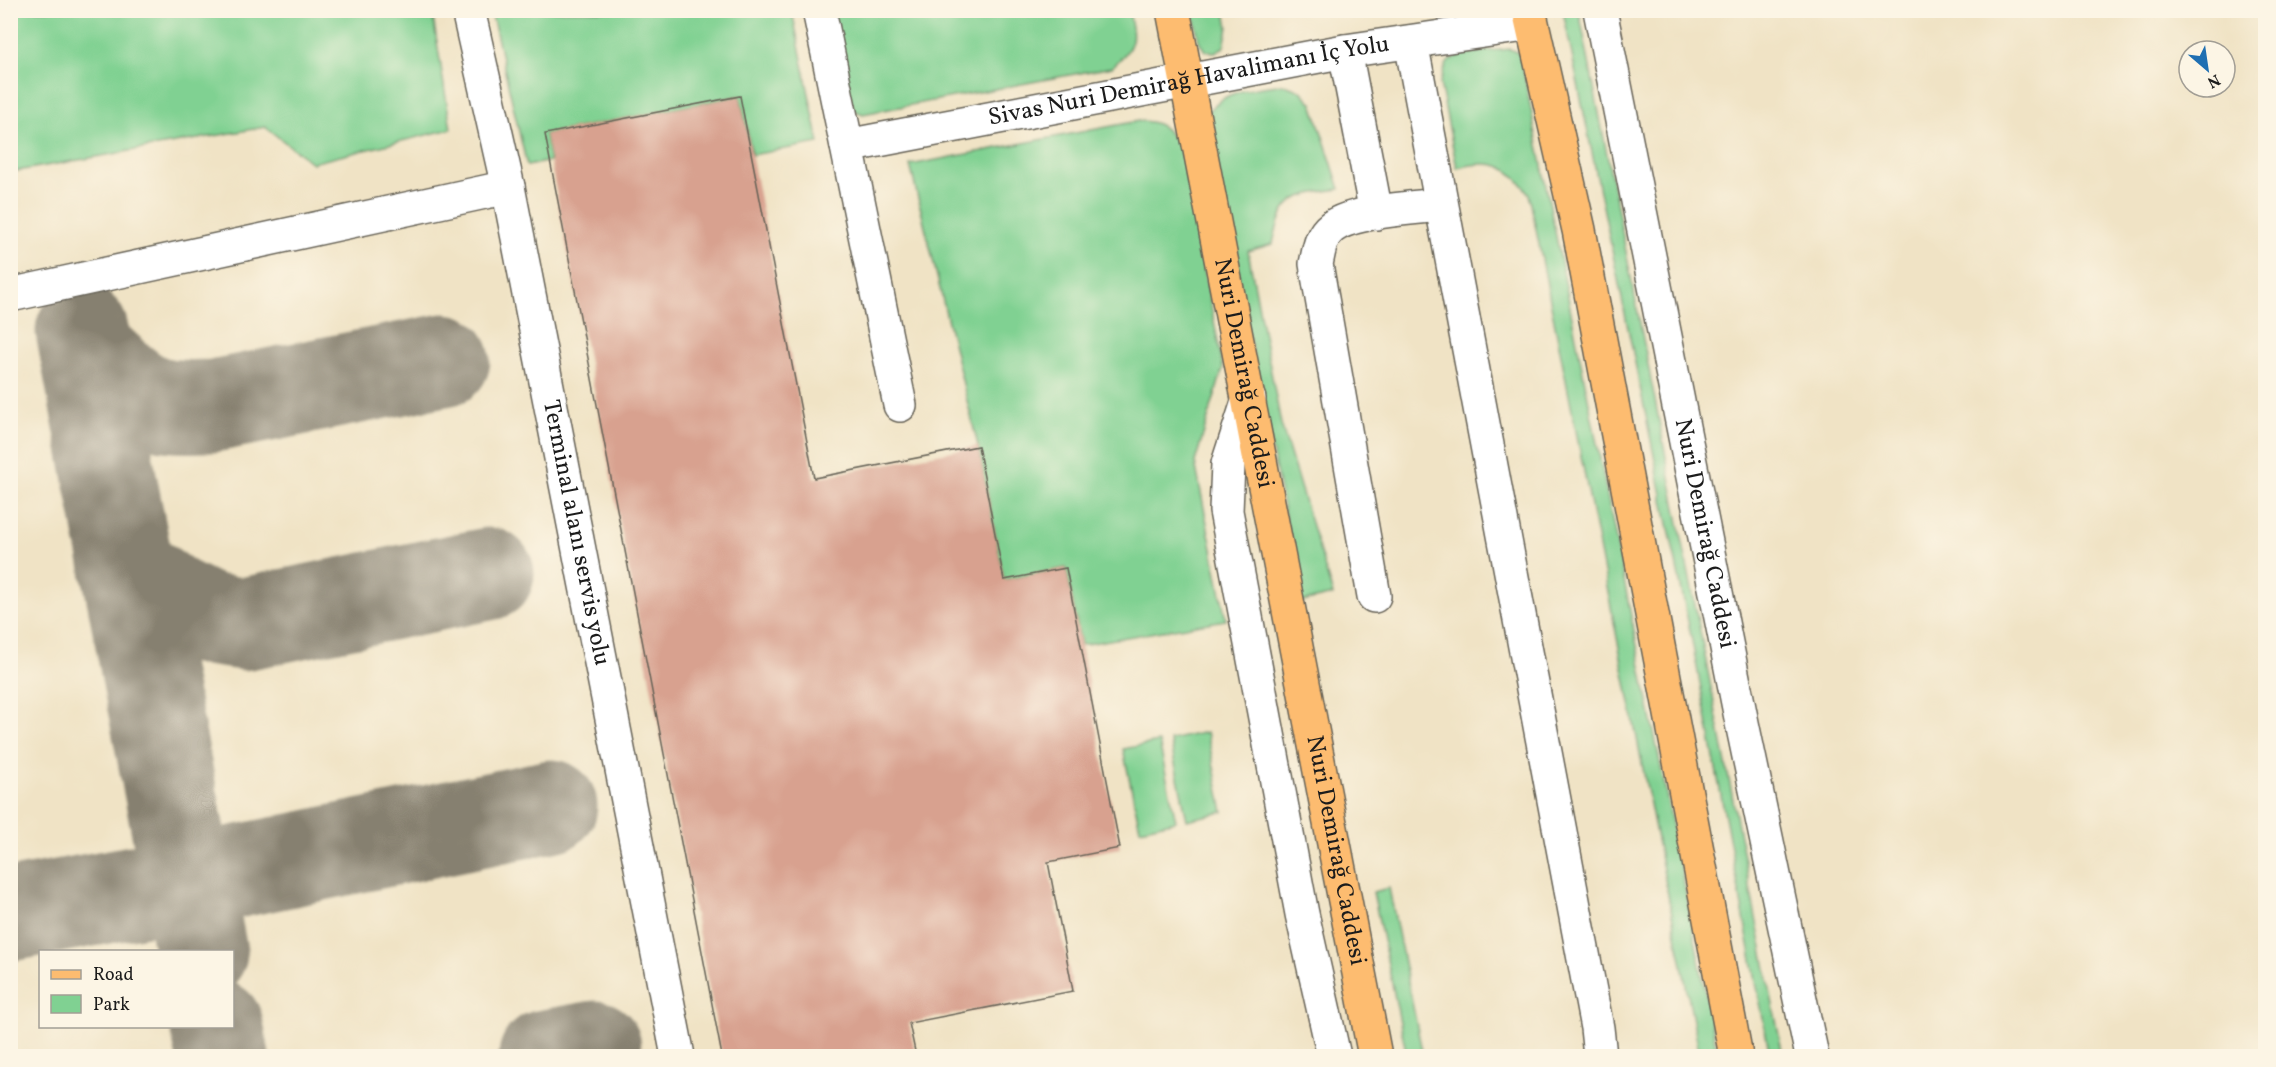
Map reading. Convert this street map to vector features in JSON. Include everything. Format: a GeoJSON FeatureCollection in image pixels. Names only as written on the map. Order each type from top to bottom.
{"type":"FeatureCollection","features":[{"type":"Feature","properties":{"kind":"main road","name":"Nuri Demirağ Caddesi"},"geometry":{"type":"LineString","coordinates":[[1173,10],[1375,1056]]}},
{"type":"Feature","properties":{"kind":"main road"},"geometry":{"type":"LineString","coordinates":[[1530,17],[1579,230],[1736,1056]]}},
{"type":"Feature","properties":{"kind":"lane","name":"Terminal alanı servis yolu"},"geometry":{"type":"LineString","coordinates":[[468,10],[508,187],[678,1056]]}},
{"type":"Feature","properties":{"kind":"lane"},"geometry":{"type":"LineString","coordinates":[[819,10],[900,405]]}},
{"type":"Feature","properties":{"kind":"lane","name":"Nuri Demirağ Caddesi"},"geometry":{"type":"LineString","coordinates":[[1600,10],[1738,700],[1812,1056]]}},
{"type":"Feature","properties":{"kind":"lane","name":"Sivas Nuri Demirağ Havalimanı İç Yolu"},"geometry":{"type":"LineString","coordinates":[[847,146],[1345,51],[1411,42],[1530,17]]}},
{"type":"Feature","properties":{"kind":"lane"},"geometry":{"type":"LineString","coordinates":[[1411,42],[1597,1028],[1600,1056]]}},
{"type":"Feature","properties":{"kind":"lane"},"geometry":{"type":"LineString","coordinates":[[1345,51],[1376,213]]}},
{"type":"Feature","properties":{"kind":"lane"},"geometry":{"type":"LineString","coordinates":[[10,295],[508,187]]}},
{"type":"Feature","properties":{"kind":"lane"},"geometry":{"type":"LineString","coordinates":[[1374,596],[1316,264],[1321,240],[1332,227],[1350,218],[1440,205]]}},
{"type":"Feature","properties":{"kind":"lane"},"geometry":{"type":"LineString","coordinates":[[1249,399],[1228,464],[1226,510],[1302,914],[1334,1056]]}},
{"type":"Feature","properties":{"kind":"green space"},"geometry":{"type":"Polygon","coordinates":[[[11,10],[432,11],[451,129],[312,163],[265,127],[11,172],[11,10]]]}},
{"type":"Feature","properties":{"kind":"green space"},"geometry":{"type":"Polygon","coordinates":[[[491,11],[792,11],[819,143],[752,155],[740,96],[545,134],[550,161],[527,166],[491,11]]]}},
{"type":"Feature","properties":{"kind":"green space"},"geometry":{"type":"Polygon","coordinates":[[[832,11],[1129,11],[1133,36],[1130,48],[1112,67],[863,114],[853,110],[832,11]]]}},
{"type":"Feature","properties":{"kind":"green space"},"geometry":{"type":"Polygon","coordinates":[[[1193,11],[1225,11],[1228,27],[1224,47],[1215,52],[1205,51],[1199,41],[1193,11]]]}},
{"type":"Feature","properties":{"kind":"green space"},"geometry":{"type":"Polygon","coordinates":[[[1563,11],[1579,11],[1783,1056],[1770,1056],[1692,641],[1563,11]]]}},
{"type":"Feature","properties":{"kind":"green space"},"geometry":{"type":"Polygon","coordinates":[[[1510,49],[1520,54],[1718,1056],[1700,1056],[1529,194],[1514,176],[1498,166],[1480,164],[1457,168],[1440,83],[1444,69],[1449,61],[1461,55],[1510,49]]]}},
{"type":"Feature","properties":{"kind":"green space"},"geometry":{"type":"Polygon","coordinates":[[[1282,84],[1301,91],[1312,103],[1340,189],[1312,194],[1293,201],[1281,216],[1273,244],[1248,251],[1281,424],[1333,595],[1302,602],[1206,117],[1212,108],[1229,96],[1250,89],[1282,84]]]}},
{"type":"Feature","properties":{"kind":"green space"},"geometry":{"type":"Polygon","coordinates":[[[1138,121],[1158,124],[1180,145],[1223,368],[1195,462],[1226,620],[1081,645],[1066,568],[1004,580],[978,446],[910,165],[1138,121]]]}},
{"type":"Feature","properties":{"kind":"green space"},"geometry":{"type":"Polygon","coordinates":[[[1207,732],[1223,812],[1187,820],[1170,740],[1207,732]]]}},
{"type":"Feature","properties":{"kind":"green space"},"geometry":{"type":"Polygon","coordinates":[[[1159,742],[1176,821],[1140,829],[1123,749],[1159,742]]]}},
{"type":"Feature","properties":{"kind":"green space"},"geometry":{"type":"Polygon","coordinates":[[[1389,888],[1423,1056],[1407,1056],[1373,892],[1389,888]]]}},
{"type":"Feature","properties":{"kind":"building"},"geometry":{"type":"Polygon","coordinates":[[[740,96],[814,478],[978,446],[1004,580],[1066,568],[1120,848],[1048,862],[1073,991],[909,1023],[916,1056],[722,1056],[545,134],[740,96]]]}},
{"type":"Feature","properties":{"kind":"taxiway"},"geometry":{"type":"LineString","coordinates":[[82,331],[201,950]]}},
{"type":"Feature","properties":{"kind":"taxiway"},"geometry":{"type":"LineString","coordinates":[[86,351],[140,396],[156,403],[180,406],[213,406],[444,360]]}},
{"type":"Feature","properties":{"kind":"taxiway"},"geometry":{"type":"LineString","coordinates":[[127,569],[171,601],[207,619],[243,624],[488,574]]}},
{"type":"Feature","properties":{"kind":"taxiway"},"geometry":{"type":"LineString","coordinates":[[10,915],[187,882],[551,806]]}},
{"type":"Feature","properties":{"kind":"taxiway"},"geometry":{"type":"LineString","coordinates":[[217,1028],[223,1056]]}},
{"type":"Feature","properties":{"kind":"taxiway"},"geometry":{"type":"LineString","coordinates":[[545,1056],[595,1047]]}}]}
